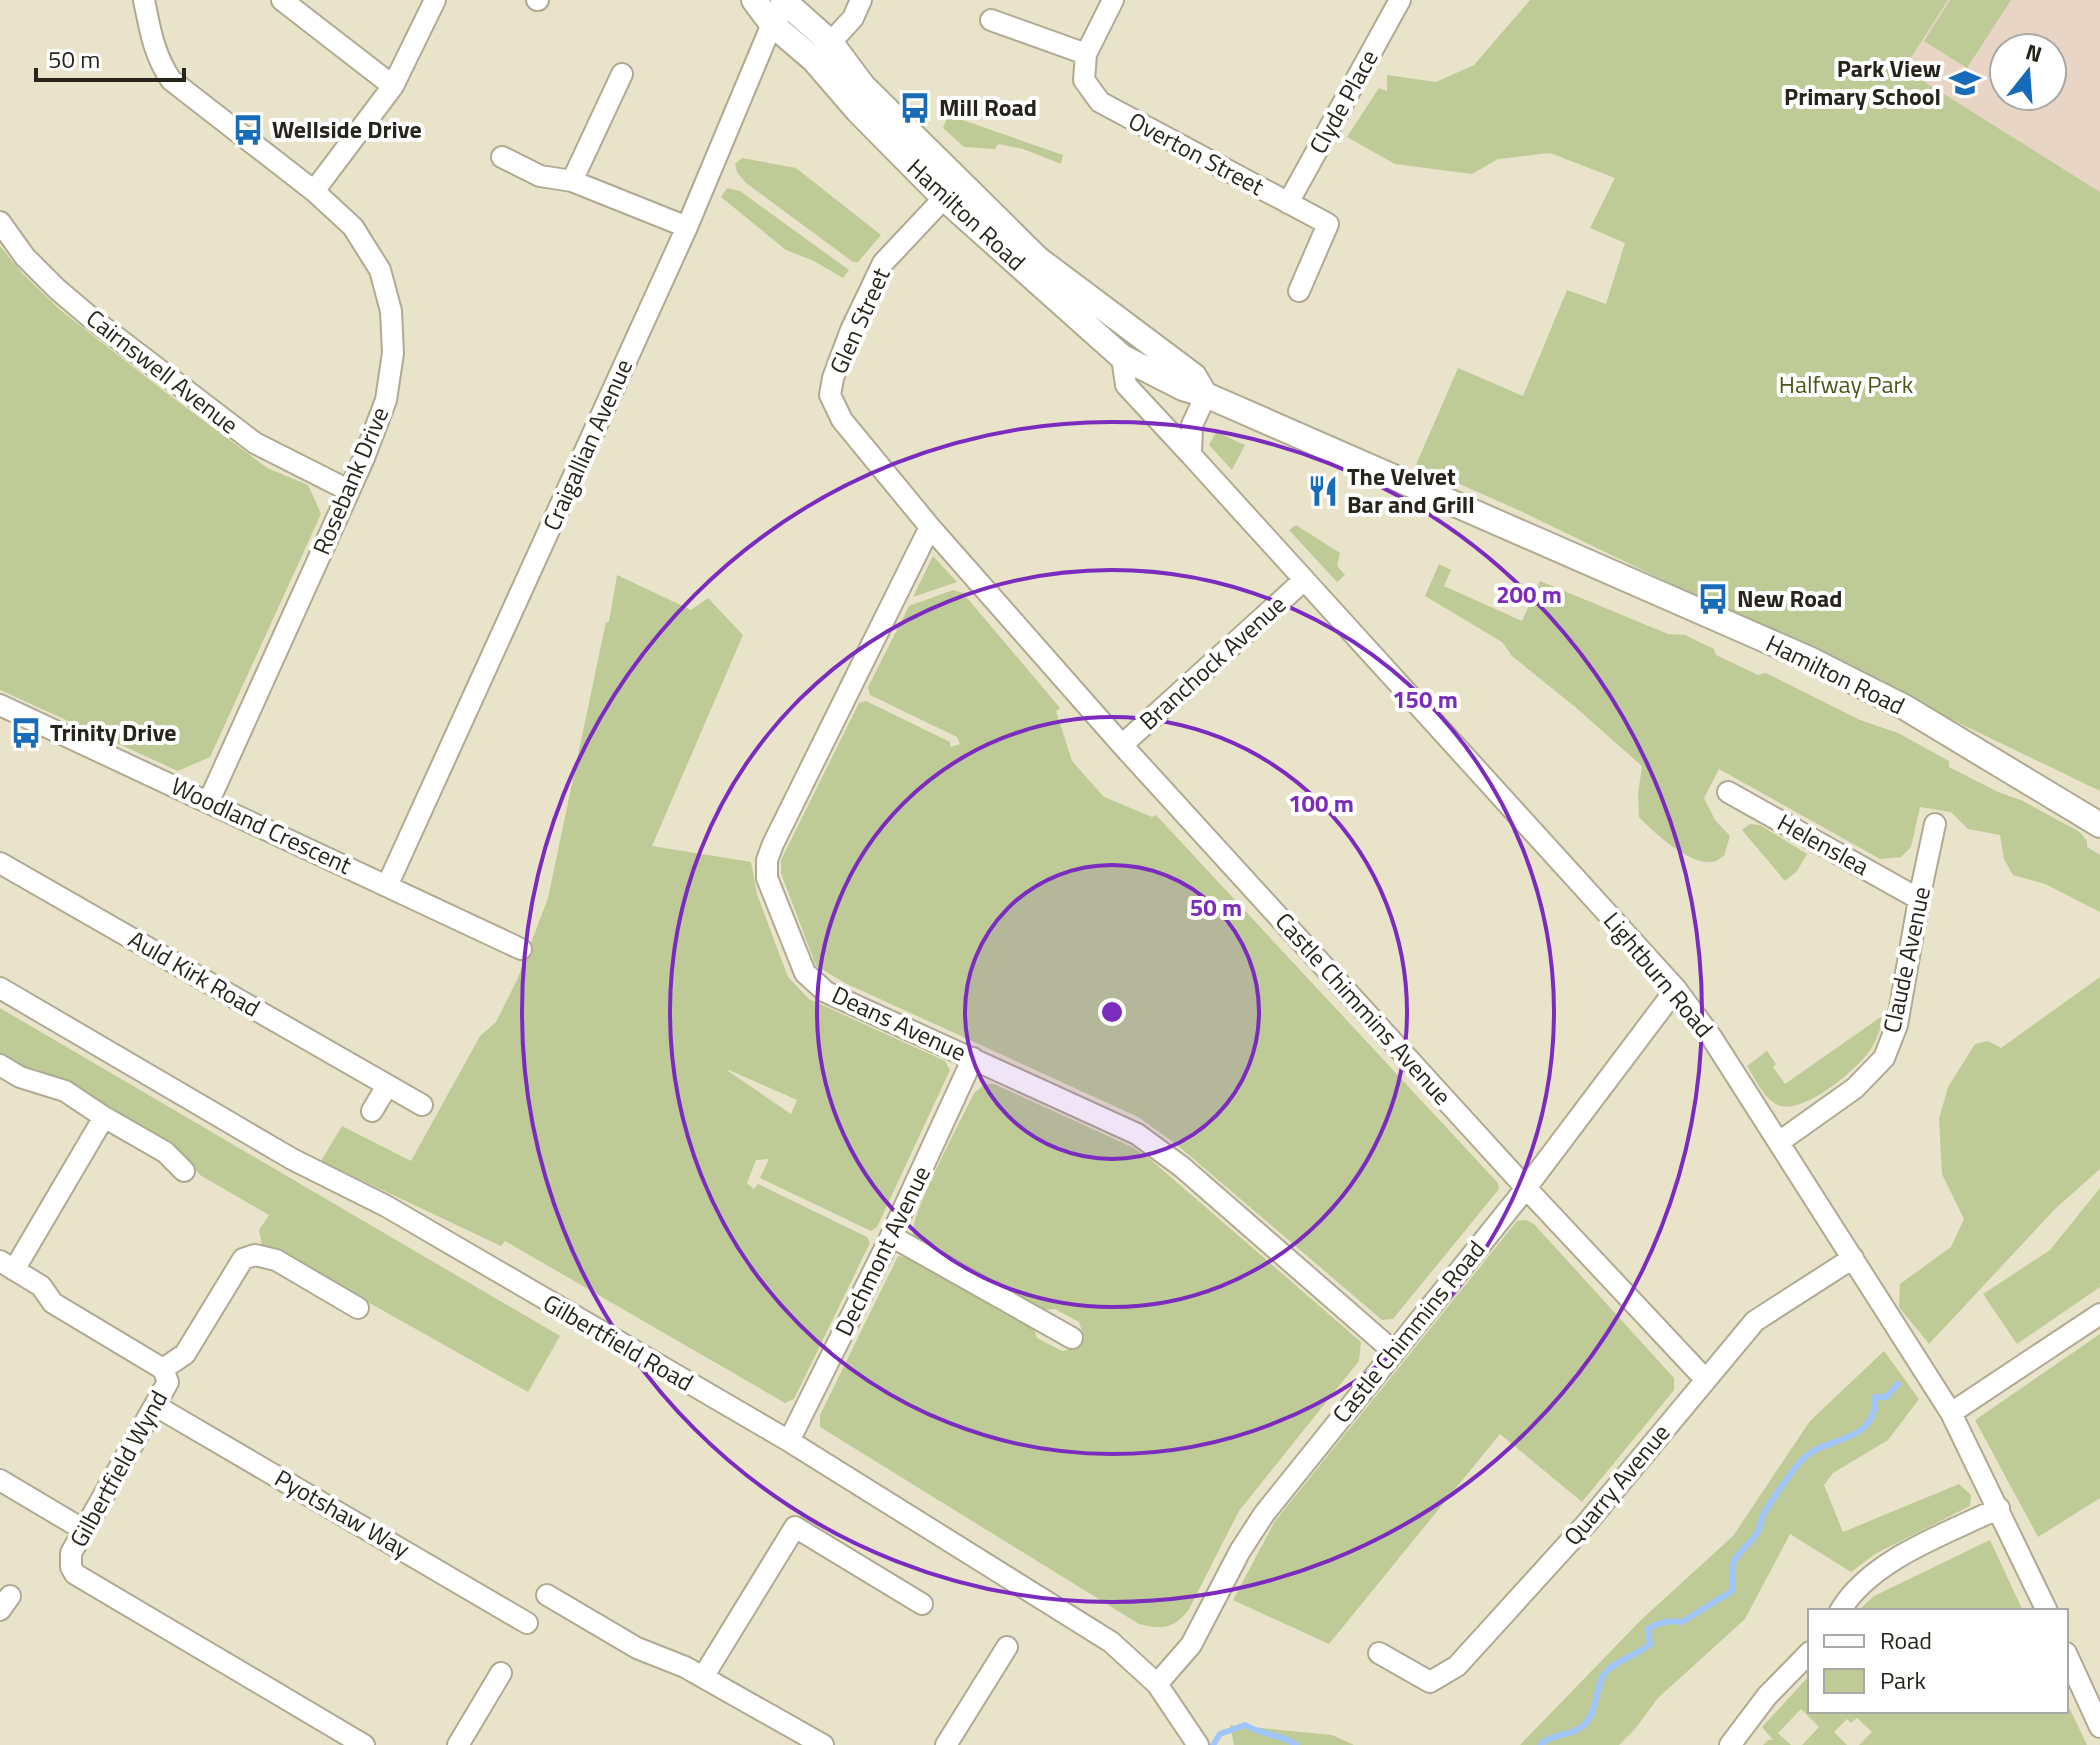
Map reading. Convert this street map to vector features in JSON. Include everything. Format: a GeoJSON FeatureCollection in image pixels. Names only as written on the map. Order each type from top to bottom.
{"type":"FeatureCollection","features":[{"type":"Feature","properties":{"kind":"main road","name":"Hamilton Road"},"geometry":{"type":"LineString","coordinates":[[754,0],[772,24],[822,52],[863,86],[1038,259],[1194,376],[1206,395]]}},
{"type":"Feature","properties":{"kind":"main road","name":"Hamilton Road"},"geometry":{"type":"LineString","coordinates":[[786,2],[822,52],[858,111],[944,198],[1122,357],[1183,388],[1206,395],[1809,659],[1906,708],[2100,825]]}},
{"type":"Feature","properties":{"kind":"street","name":"Rosebank Drive"},"geometry":{"type":"LineString","coordinates":[[144,0],[152,44],[171,80],[314,191],[353,227],[380,270],[391,311],[393,353],[386,400],[364,458],[209,801]]}},
{"type":"Feature","properties":{"kind":"street"},"geometry":{"type":"LineString","coordinates":[[282,0],[393,86]]}},
{"type":"Feature","properties":{"kind":"street"},"geometry":{"type":"LineString","coordinates":[[314,191],[393,86],[435,0]]}},
{"type":"Feature","properties":{"kind":"street"},"geometry":{"type":"LineString","coordinates":[[822,52],[853,18],[861,0]]}},
{"type":"Feature","properties":{"kind":"street"},"geometry":{"type":"LineString","coordinates":[[991,20],[1086,54],[1113,0]]}},
{"type":"Feature","properties":{"kind":"street","name":"Clyde Place"},"geometry":{"type":"LineString","coordinates":[[1288,203],[1400,0]]}},
{"type":"Feature","properties":{"kind":"street","name":"Craigallian Avenue"},"geometry":{"type":"LineString","coordinates":[[387,886],[687,227],[772,24],[786,2]]}},
{"type":"Feature","properties":{"kind":"street","name":"Overton Street"},"geometry":{"type":"LineString","coordinates":[[1086,54],[1084,80],[1100,102],[1328,224],[1299,291]]}},
{"type":"Feature","properties":{"kind":"street"},"geometry":{"type":"LineString","coordinates":[[572,181],[622,74]]}},
{"type":"Feature","properties":{"kind":"street"},"geometry":{"type":"LineString","coordinates":[[502,157],[540,176],[572,181],[687,227]]}},
{"type":"Feature","properties":{"kind":"street","name":"Glen Street"},"geometry":{"type":"LineString","coordinates":[[930,527],[842,420],[830,395],[851,330],[883,263],[944,198]]}},
{"type":"Feature","properties":{"kind":"street","name":"Cairnswell Avenue"},"geometry":{"type":"LineString","coordinates":[[0,222],[25,257],[90,317],[255,443],[348,490]]}},
{"type":"Feature","properties":{"kind":"street","name":"Lightburn Road"},"geometry":{"type":"LineString","coordinates":[[1122,357],[1126,385],[1676,989],[1712,1038],[1951,1413],[2046,1609]]}},
{"type":"Feature","properties":{"kind":"street"},"geometry":{"type":"LineString","coordinates":[[1191,455],[1192,425],[1206,395]]}},
{"type":"Feature","properties":{"kind":"street","name":"Castle Chimmins Avenue"},"geometry":{"type":"LineString","coordinates":[[930,527],[1122,745],[1526,1188],[1705,1379]]}},
{"type":"Feature","properties":{"kind":"street","name":"Deans Avenue"},"geometry":{"type":"LineString","coordinates":[[930,527],[767,860],[767,878],[805,973],[826,992],[1137,1134],[1182,1167],[1393,1351]]}},
{"type":"Feature","properties":{"kind":"street","name":"Branchock Avenue"},"geometry":{"type":"LineString","coordinates":[[1122,745],[1303,581]]}},
{"type":"Feature","properties":{"kind":"street","name":"Woodland Crescent"},"geometry":{"type":"LineString","coordinates":[[0,705],[521,949]]}},
{"type":"Feature","properties":{"kind":"street","name":"Helenslea"},"geometry":{"type":"LineString","coordinates":[[1728,792],[1919,899]]}},
{"type":"Feature","properties":{"kind":"street","name":"Claude Avenue"},"geometry":{"type":"LineString","coordinates":[[1779,1142],[1855,1088],[1884,1058],[1897,1025],[1935,824]]}},
{"type":"Feature","properties":{"kind":"street","name":"Auld Kirk Road"},"geometry":{"type":"LineString","coordinates":[[0,863],[422,1105]]}},
{"type":"Feature","properties":{"kind":"street","name":"Gilbertfield Road"},"geometry":{"type":"LineString","coordinates":[[0,988],[292,1159],[386,1206],[789,1441],[1111,1642],[1157,1684],[1198,1745]]}},
{"type":"Feature","properties":{"kind":"street","name":"Castle Chimmins Road"},"geometry":{"type":"LineString","coordinates":[[1157,1684],[1191,1645],[1240,1551],[1264,1514],[1526,1188],[1676,989]]}},
{"type":"Feature","properties":{"kind":"street","name":"Dechmont Avenue"},"geometry":{"type":"LineString","coordinates":[[789,1441],[891,1236],[973,1058]]}},
{"type":"Feature","properties":{"kind":"street"},"geometry":{"type":"LineString","coordinates":[[0,1065],[20,1077],[65,1091],[165,1152],[184,1171]]}},
{"type":"Feature","properties":{"kind":"street"},"geometry":{"type":"LineString","coordinates":[[372,1111],[387,1086]]}},
{"type":"Feature","properties":{"kind":"street"},"geometry":{"type":"LineString","coordinates":[[7,1265],[104,1117]]}},
{"type":"Feature","properties":{"kind":"street"},"geometry":{"type":"LineString","coordinates":[[891,1236],[1072,1338]]}},
{"type":"Feature","properties":{"kind":"street"},"geometry":{"type":"LineString","coordinates":[[163,1369],[185,1354],[243,1259],[255,1255],[276,1260],[358,1308]]}},
{"type":"Feature","properties":{"kind":"street","name":"Quarry Avenue"},"geometry":{"type":"LineString","coordinates":[[1379,1653],[1430,1682],[1457,1666],[1586,1524],[1755,1321],[1853,1258]]}},
{"type":"Feature","properties":{"kind":"street","name":"Gilbertfield Wynd"},"geometry":{"type":"LineString","coordinates":[[7,1265],[41,1286],[53,1303],[163,1369],[168,1382],[84,1530],[70,1559],[75,1574],[364,1745]]}},
{"type":"Feature","properties":{"kind":"street"},"geometry":{"type":"LineString","coordinates":[[1951,1413],[2100,1314]]}},
{"type":"Feature","properties":{"kind":"street","name":"Pyotshaw Way"},"geometry":{"type":"LineString","coordinates":[[156,1406],[527,1623]]}},
{"type":"Feature","properties":{"kind":"street"},"geometry":{"type":"LineString","coordinates":[[0,1480],[84,1530]]}},
{"type":"Feature","properties":{"kind":"street"},"geometry":{"type":"LineString","coordinates":[[1841,1609],[1860,1584],[1880,1567],[1999,1508]]}},
{"type":"Feature","properties":{"kind":"street"},"geometry":{"type":"LineString","coordinates":[[703,1677],[795,1527],[922,1604]]}},
{"type":"Feature","properties":{"kind":"street"},"geometry":{"type":"LineString","coordinates":[[547,1595],[637,1648],[685,1667],[823,1745]]}},
{"type":"Feature","properties":{"kind":"street"},"geometry":{"type":"LineString","coordinates":[[946,1745],[1007,1647]]}},
{"type":"Feature","properties":{"kind":"street"},"geometry":{"type":"LineString","coordinates":[[1730,1745],[1767,1696],[1808,1654]]}},
{"type":"Feature","properties":{"kind":"street"},"geometry":{"type":"LineString","coordinates":[[2068,1657],[2100,1727]]}},
{"type":"Feature","properties":{"kind":"street"},"geometry":{"type":"LineString","coordinates":[[458,1745],[501,1673]]}},
{"type":"Feature","properties":{"kind":"shaded area","name":"Park View Primary School"},"geometry":{"type":"Polygon","coordinates":[[[1948,0],[2100,0],[2100,192],[1904,69],[1948,0]]]}},
{"type":"Feature","properties":{"kind":"green space","name":"Halfway Park"},"geometry":{"type":"Polygon","coordinates":[[[1530,0],[1948,0],[1904,69],[2100,192],[2100,791],[1514,508],[1416,465],[1458,368],[1523,396],[1567,290],[1606,304],[1625,243],[1590,228],[1615,178],[1550,153],[1498,159],[1472,174],[1395,164],[1347,137],[1379,88],[1387,91],[1387,75],[1436,82],[1474,65],[1530,0]]]}},
{"type":"Feature","properties":{"kind":"green space"},"geometry":{"type":"Polygon","coordinates":[[[1950,0],[2011,0],[1967,68],[1924,41],[1950,0]]]}},
{"type":"Feature","properties":{"kind":"green space"},"geometry":{"type":"Polygon","coordinates":[[[948,115],[1063,155],[1061,164],[1023,149],[998,144],[995,149],[964,147],[943,128],[948,115]]]}},
{"type":"Feature","properties":{"kind":"green space"},"geometry":{"type":"Polygon","coordinates":[[[742,158],[796,168],[881,235],[858,262],[853,262],[746,183],[735,164],[742,158]]]}},
{"type":"Feature","properties":{"kind":"green space"},"geometry":{"type":"Polygon","coordinates":[[[727,188],[740,191],[849,270],[843,278],[814,261],[786,250],[721,197],[727,188]]]}},
{"type":"Feature","properties":{"kind":"green space"},"geometry":{"type":"Polygon","coordinates":[[[0,246],[59,309],[164,391],[267,468],[308,485],[321,514],[210,757],[178,771],[0,690],[0,246]]]}},
{"type":"Feature","properties":{"kind":"green space"},"geometry":{"type":"Polygon","coordinates":[[[1216,432],[1245,445],[1232,470],[1209,445],[1216,432]]]}},
{"type":"Feature","properties":{"kind":"green space"},"geometry":{"type":"Polygon","coordinates":[[[1296,525],[1340,553],[1337,566],[1345,575],[1337,582],[1289,530],[1296,525]]]}},
{"type":"Feature","properties":{"kind":"green space"},"geometry":{"type":"Polygon","coordinates":[[[933,556],[957,582],[913,597],[933,556]]]}},
{"type":"Feature","properties":{"kind":"green space"},"geometry":{"type":"Polygon","coordinates":[[[1439,564],[1451,570],[1444,586],[1522,621],[1540,581],[1668,634],[1685,635],[1714,649],[1716,655],[1758,675],[1766,673],[1860,720],[1898,733],[1949,761],[1949,767],[2023,801],[2080,832],[2087,841],[2087,847],[2100,855],[2100,912],[2045,884],[2013,875],[2004,859],[2000,835],[1968,829],[1951,812],[1920,807],[1911,847],[1901,857],[1880,859],[1719,769],[1704,798],[1715,820],[1730,836],[1724,856],[1714,862],[1703,862],[1682,853],[1639,817],[1642,766],[1512,656],[1502,642],[1425,596],[1439,564]]]}},
{"type":"Feature","properties":{"kind":"green space"},"geometry":{"type":"Polygon","coordinates":[[[617,575],[691,610],[708,598],[743,635],[652,846],[751,862],[757,894],[788,977],[809,999],[945,1061],[950,1070],[877,1227],[871,1231],[760,1178],[769,1159],[756,1160],[747,1183],[754,1189],[758,1184],[867,1237],[870,1243],[794,1399],[785,1403],[505,1241],[501,1246],[321,1161],[342,1126],[411,1161],[480,1036],[496,1022],[517,980],[548,898],[606,622],[609,622],[617,575]],[[729,1070],[728,1071],[791,1114],[797,1100],[729,1070]]]}},
{"type":"Feature","properties":{"kind":"green space"},"geometry":{"type":"Polygon","coordinates":[[[953,590],[963,593],[1060,708],[1056,711],[1072,761],[1104,797],[1152,817],[1156,815],[1498,1183],[1499,1189],[1393,1319],[1382,1320],[1176,1144],[1138,1117],[845,983],[816,966],[781,873],[781,860],[859,703],[866,701],[950,742],[951,747],[960,744],[957,737],[870,695],[868,687],[909,606],[953,590]]]}},
{"type":"Feature","properties":{"kind":"green space"},"geometry":{"type":"Polygon","coordinates":[[[1750,824],[1760,825],[1807,854],[1797,871],[1785,881],[1742,830],[1750,824]]]}},
{"type":"Feature","properties":{"kind":"green space"},"geometry":{"type":"Polygon","coordinates":[[[2100,977],[2100,1169],[2055,1209],[1929,1344],[1899,1307],[1900,1284],[1951,1247],[1964,1219],[1942,1174],[1939,1119],[1948,1087],[1975,1044],[1988,1041],[2001,1048],[2100,977]]]}},
{"type":"Feature","properties":{"kind":"green space"},"geometry":{"type":"Polygon","coordinates":[[[0,1008],[560,1336],[528,1392],[262,1245],[259,1230],[269,1215],[0,1055],[0,1008]]]}},
{"type":"Feature","properties":{"kind":"green space"},"geometry":{"type":"Polygon","coordinates":[[[1885,1014],[1876,1041],[1864,1058],[1829,1089],[1801,1104],[1788,1107],[1773,1102],[1747,1066],[1767,1051],[1785,1084],[1885,1014]]]}},
{"type":"Feature","properties":{"kind":"green space"},"geometry":{"type":"Polygon","coordinates":[[[985,1084],[994,1084],[1132,1147],[1151,1160],[1361,1342],[1359,1361],[1239,1511],[1189,1609],[1173,1624],[1154,1627],[1139,1624],[820,1427],[820,1415],[898,1256],[913,1259],[1033,1327],[1037,1338],[1062,1351],[1077,1348],[1084,1337],[1079,1322],[1055,1309],[1044,1310],[913,1235],[919,1208],[938,1166],[974,1093],[985,1084]]]}},
{"type":"Feature","properties":{"kind":"green space"},"geometry":{"type":"Polygon","coordinates":[[[2100,1188],[2100,1287],[2017,1344],[1983,1294],[2050,1250],[2100,1188]]]}},
{"type":"Feature","properties":{"kind":"green space"},"geometry":{"type":"Polygon","coordinates":[[[1526,1220],[1534,1224],[1674,1378],[1674,1390],[1582,1502],[1500,1434],[1329,1644],[1233,1600],[1275,1521],[1517,1221],[1526,1220]]]}},
{"type":"Feature","properties":{"kind":"green space"},"geometry":{"type":"Polygon","coordinates":[[[2100,1334],[2100,1498],[2038,1537],[1975,1420],[2100,1334]]]}},
{"type":"Feature","properties":{"kind":"green space"},"geometry":{"type":"Polygon","coordinates":[[[1884,1351],[1919,1399],[1888,1440],[1833,1473],[1824,1485],[1843,1532],[1959,1484],[1971,1495],[1970,1506],[1875,1554],[1851,1572],[1790,1534],[1745,1619],[1658,1698],[1619,1745],[1520,1745],[1641,1620],[1733,1536],[1810,1421],[1884,1351]]]}},
{"type":"Feature","properties":{"kind":"green space"},"geometry":{"type":"Polygon","coordinates":[[[1990,1540],[2022,1609],[1860,1609],[1874,1596],[1990,1540]]]}},
{"type":"Feature","properties":{"kind":"green space"},"geometry":{"type":"Polygon","coordinates":[[[1808,1677],[1808,1713],[2068,1713],[2068,1705],[2087,1745],[1859,1745],[1872,1732],[1857,1718],[1851,1723],[1847,1719],[1834,1732],[1847,1745],[1802,1745],[1819,1727],[1801,1709],[1778,1733],[1791,1745],[1763,1745],[1773,1740],[1762,1727],[1808,1677]]]}},
{"type":"Feature","properties":{"kind":"green space"},"geometry":{"type":"Polygon","coordinates":[[[1230,1725],[1332,1735],[1354,1745],[1234,1745],[1230,1725]]]}},
{"type":"Feature","properties":{"kind":"waterway"},"geometry":{"type":"LineString","coordinates":[[1540,1745],[1585,1724],[1592,1713],[1603,1676],[1612,1666],[1650,1644],[1648,1629],[1664,1622],[1682,1622],[1732,1591],[1734,1561],[1757,1533],[1763,1515],[1798,1464],[1812,1452],[1848,1437],[1868,1424],[1875,1397],[1886,1397],[1898,1384]]}},
{"type":"Feature","properties":{"kind":"waterway"},"geometry":{"type":"LineString","coordinates":[[1213,1745],[1220,1734],[1245,1725],[1296,1745]]}},
{"type":"Feature","properties":{"kind":"place","name":"Park View Primary School"},"geometry":{"type":"Point","coordinates":[1965,83]}},
{"type":"Feature","properties":{"kind":"place","name":"Mill Road"},"geometry":{"type":"Point","coordinates":[915,108]}},
{"type":"Feature","properties":{"kind":"place","name":"Wellside Drive"},"geometry":{"type":"Point","coordinates":[248,130]}},
{"type":"Feature","properties":{"kind":"place","name":"The Velvet Bar and Grill"},"geometry":{"type":"Point","coordinates":[1323,491]}},
{"type":"Feature","properties":{"kind":"place","name":"New Road"},"geometry":{"type":"Point","coordinates":[1713,599]}},
{"type":"Feature","properties":{"kind":"place","name":"Trinity Drive"},"geometry":{"type":"Point","coordinates":[26,733]}}]}
